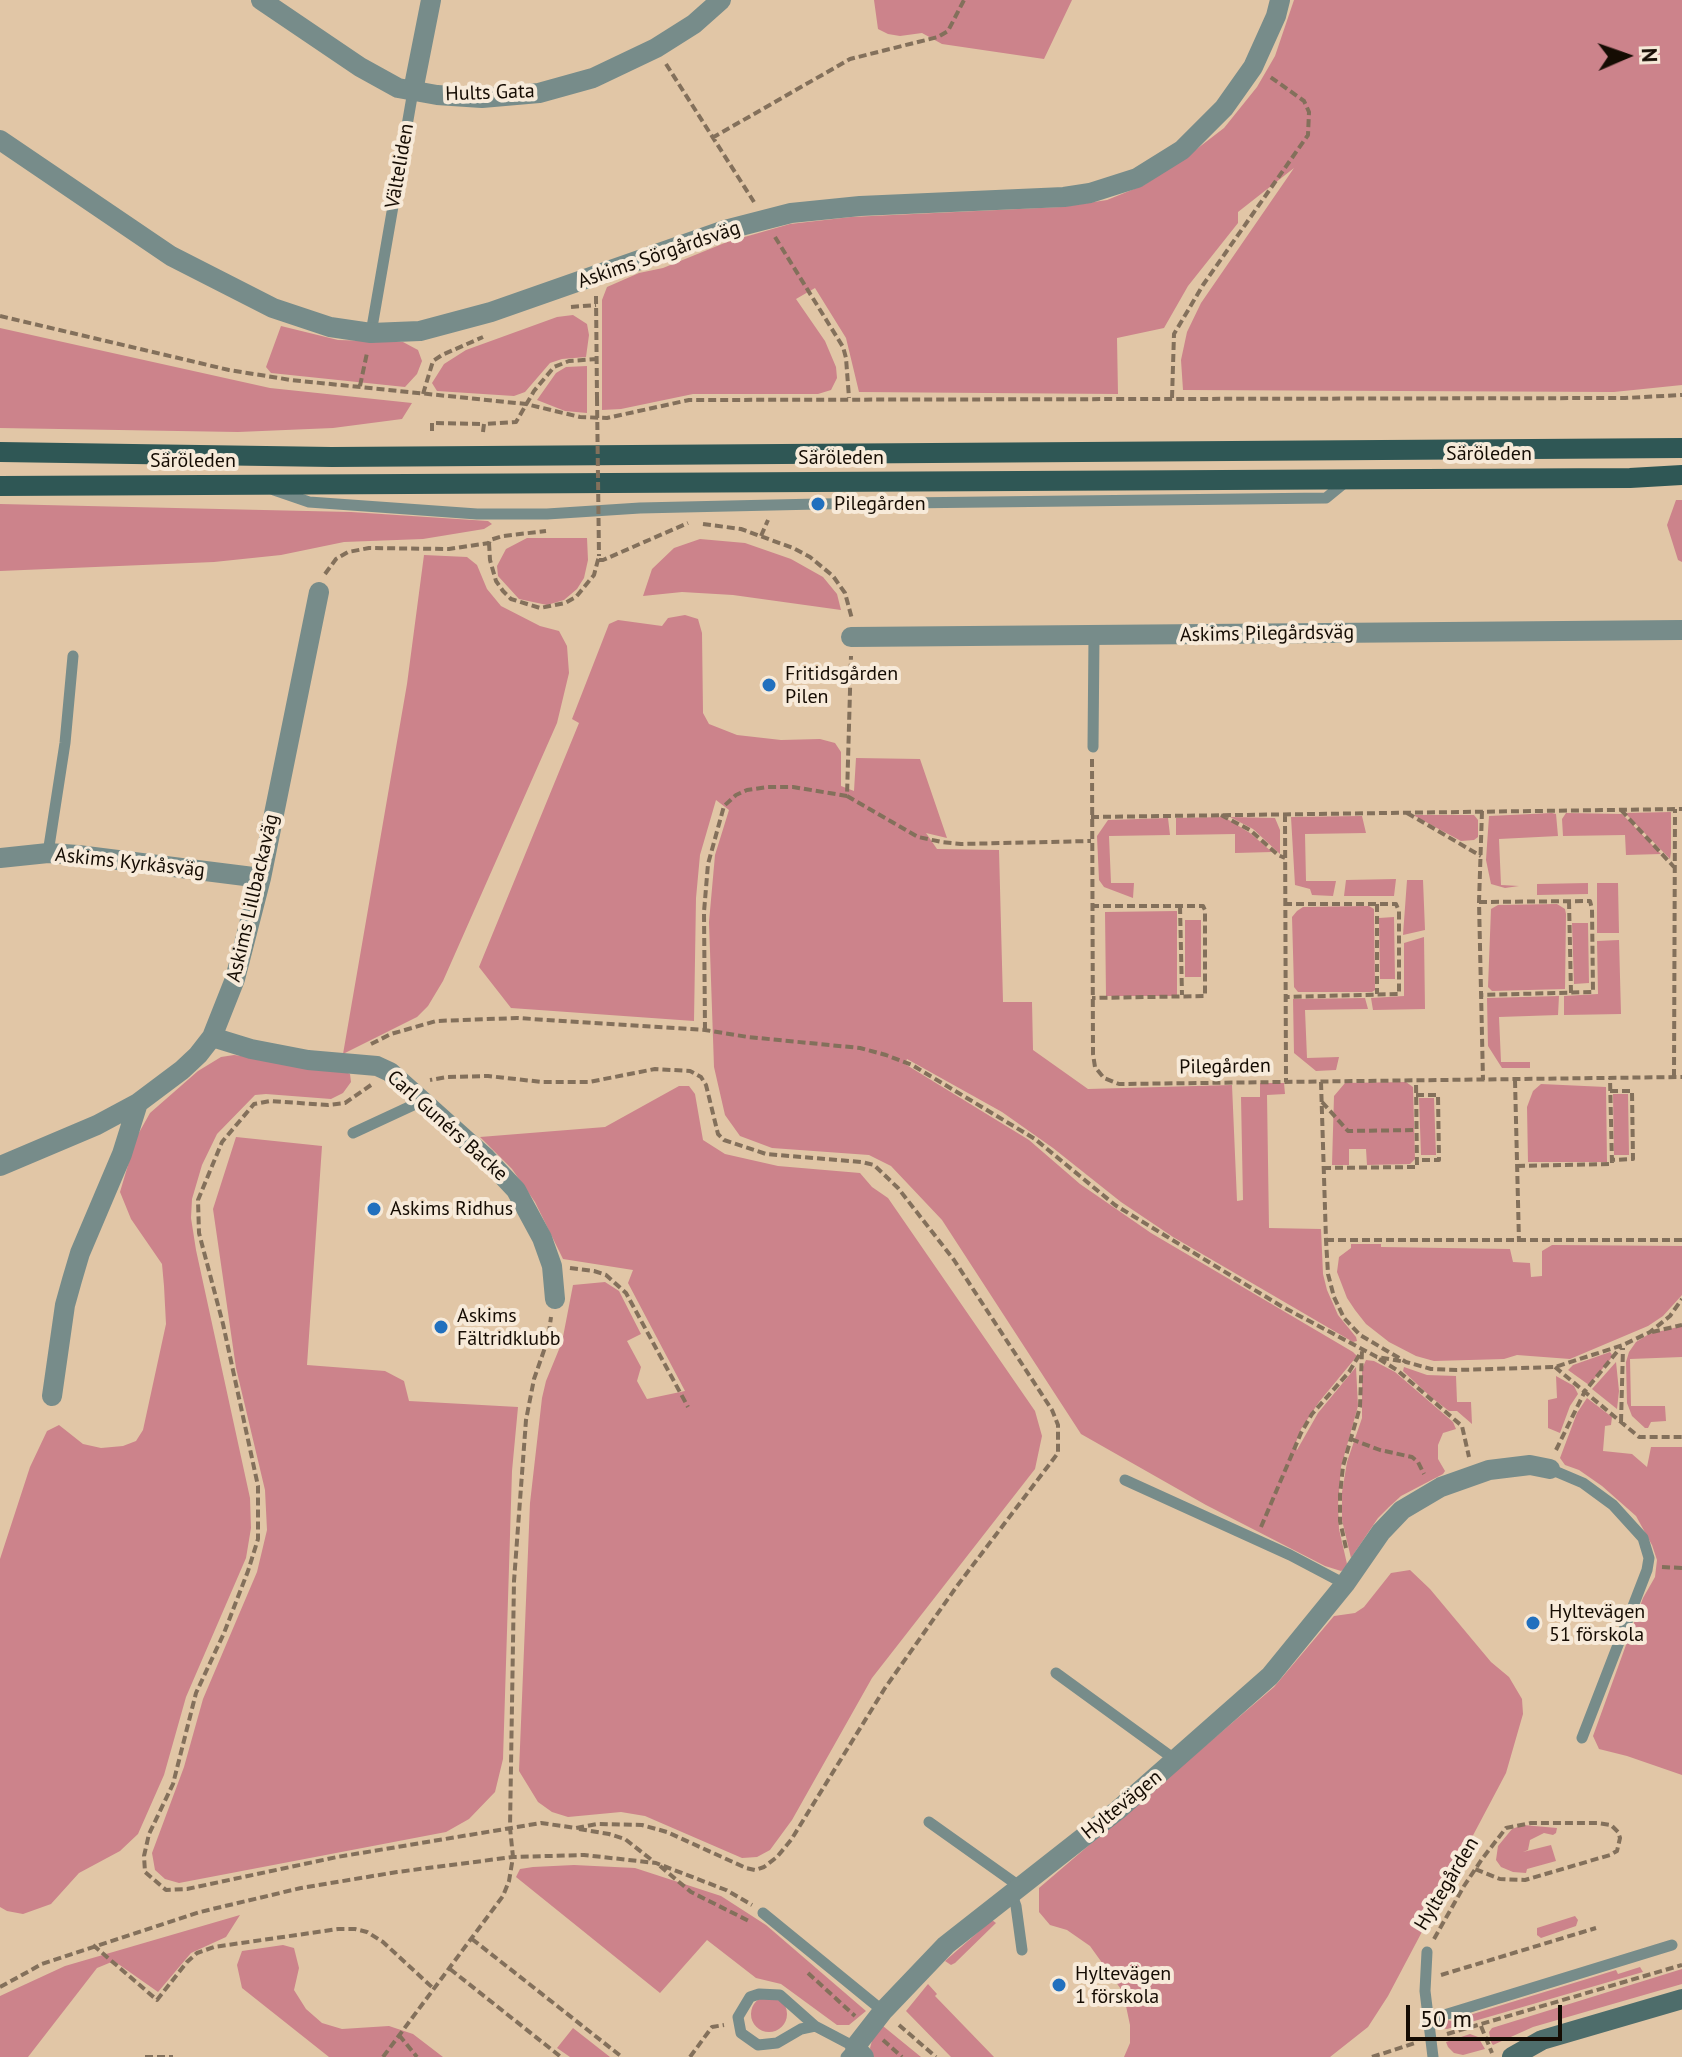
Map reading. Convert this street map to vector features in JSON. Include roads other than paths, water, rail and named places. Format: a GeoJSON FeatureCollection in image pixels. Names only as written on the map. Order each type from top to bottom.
{"type":"FeatureCollection","features":[{"type":"Feature","properties":{"kind":"main road","name":"Säröleden"},"geometry":{"type":"LineString","coordinates":[[0,452],[347,457],[1682,448]]}},
{"type":"Feature","properties":{"kind":"main road","name":"Säröleden"},"geometry":{"type":"LineString","coordinates":[[0,486],[1682,475]]}},
{"type":"Feature","properties":{"kind":"street","name":"Hults Gata"},"geometry":{"type":"LineString","coordinates":[[261,0],[360,67],[398,88],[482,98],[539,93],[593,78],[656,48],[694,24],[721,0]]}},
{"type":"Feature","properties":{"kind":"street","name":"Välteliden"},"geometry":{"type":"LineString","coordinates":[[413,91],[431,0]]}},
{"type":"Feature","properties":{"kind":"street","name":"Askims Sörgårdsväg"},"geometry":{"type":"LineString","coordinates":[[0,140],[129,229],[204,274],[273,308],[369,342],[400,333],[445,326],[676,247],[791,213],[860,206],[1064,197],[1113,187],[1137,178],[1182,150],[1224,108],[1253,67],[1280,0]]}},
{"type":"Feature","properties":{"kind":"street","name":"Askims Lillbackaväg"},"geometry":{"type":"LineString","coordinates":[[0,1166],[97,1125],[138,1103],[182,1070],[212,1037],[235,979],[261,878],[319,592]]}},
{"type":"Feature","properties":{"kind":"street","name":"Askims Pilegårdsväg"},"geometry":{"type":"LineString","coordinates":[[851,637],[1682,630]]}},
{"type":"Feature","properties":{"kind":"street","name":"Askims Kyrkåsväg"},"geometry":{"type":"LineString","coordinates":[[0,858],[48,853],[261,878]]}},
{"type":"Feature","properties":{"kind":"street","name":"Carl Gunérs Backe"},"geometry":{"type":"LineString","coordinates":[[212,1037],[251,1049],[308,1060],[377,1066],[397,1079],[504,1175],[516,1190],[542,1238],[552,1266],[555,1299]]}},
{"type":"Feature","properties":{"kind":"street"},"geometry":{"type":"LineString","coordinates":[[52,1396],[62,1321],[72,1280],[80,1253],[122,1154],[138,1103]]}},
{"type":"Feature","properties":{"kind":"street","name":"Hyltevägen"},"geometry":{"type":"LineString","coordinates":[[855,2054],[869,2028],[883,2011],[946,1945],[1118,1810],[1270,1676],[1345,1584],[1381,1532],[1402,1510],[1426,1495],[1473,1475],[1511,1466],[1530,1465],[1550,1469]]}},
{"type":"Feature","properties":{"kind":"street"},"geometry":{"type":"LineString","coordinates":[[1512,2057],[1542,2040],[1682,1999]]}},
{"type":"Feature","properties":{"kind":"lane","name":"Välteliden"},"geometry":{"type":"LineString","coordinates":[[369,342],[413,91]]}},
{"type":"Feature","properties":{"kind":"lane"},"geometry":{"type":"LineString","coordinates":[[258,485],[309,502],[477,514],[533,514],[789,505],[1326,498],[1350,478]]}},
{"type":"Feature","properties":{"kind":"lane"},"geometry":{"type":"LineString","coordinates":[[1093,747],[1094,636]]}},
{"type":"Feature","properties":{"kind":"lane"},"geometry":{"type":"LineString","coordinates":[[48,853],[65,743],[73,656]]}},
{"type":"Feature","properties":{"kind":"lane"},"geometry":{"type":"LineString","coordinates":[[353,1133],[422,1101]]}},
{"type":"Feature","properties":{"kind":"lane"},"geometry":{"type":"LineString","coordinates":[[1550,1469],[1583,1483],[1613,1505],[1643,1538],[1649,1558],[1582,1738]]}},
{"type":"Feature","properties":{"kind":"lane"},"geometry":{"type":"LineString","coordinates":[[1125,1480],[1345,1584]]}},
{"type":"Feature","properties":{"kind":"lane"},"geometry":{"type":"LineString","coordinates":[[1056,1673],[1177,1761]]}},
{"type":"Feature","properties":{"kind":"lane"},"geometry":{"type":"LineString","coordinates":[[929,1822],[1015,1889],[1022,1950]]}},
{"type":"Feature","properties":{"kind":"lane"},"geometry":{"type":"LineString","coordinates":[[763,1913],[883,2011]]}},
{"type":"Feature","properties":{"kind":"lane"},"geometry":{"type":"LineString","coordinates":[[1428,2020],[1672,1945]]}},
{"type":"Feature","properties":{"kind":"lane","name":"Hyltegården"},"geometry":{"type":"LineString","coordinates":[[1427,1952],[1425,1980],[1433,2057]]}},
{"type":"Feature","properties":{"kind":"lane"},"geometry":{"type":"LineString","coordinates":[[815,2026],[801,2029],[768,2046],[748,2040],[738,2026],[742,2007],[750,1997],[770,1993],[780,1995],[815,2026],[855,2054]]}},
{"type":"Feature","properties":{"kind":"place","name":"Pilegården"},"geometry":{"type":"Point","coordinates":[818,504]}},
{"type":"Feature","properties":{"kind":"place","name":"Fritidsgården Pilen"},"geometry":{"type":"Point","coordinates":[769,685]}},
{"type":"Feature","properties":{"kind":"place","name":"Askims Ridhus"},"geometry":{"type":"Point","coordinates":[374,1209]}},
{"type":"Feature","properties":{"kind":"place","name":"Askims Fältridklubb"},"geometry":{"type":"Point","coordinates":[441,1327]}},
{"type":"Feature","properties":{"kind":"place","name":"Hyltevägen 51 förskola"},"geometry":{"type":"Point","coordinates":[1533,1623]}},
{"type":"Feature","properties":{"kind":"place","name":"Hyltevägen 1 förskola"},"geometry":{"type":"Point","coordinates":[1059,1985]}}]}
